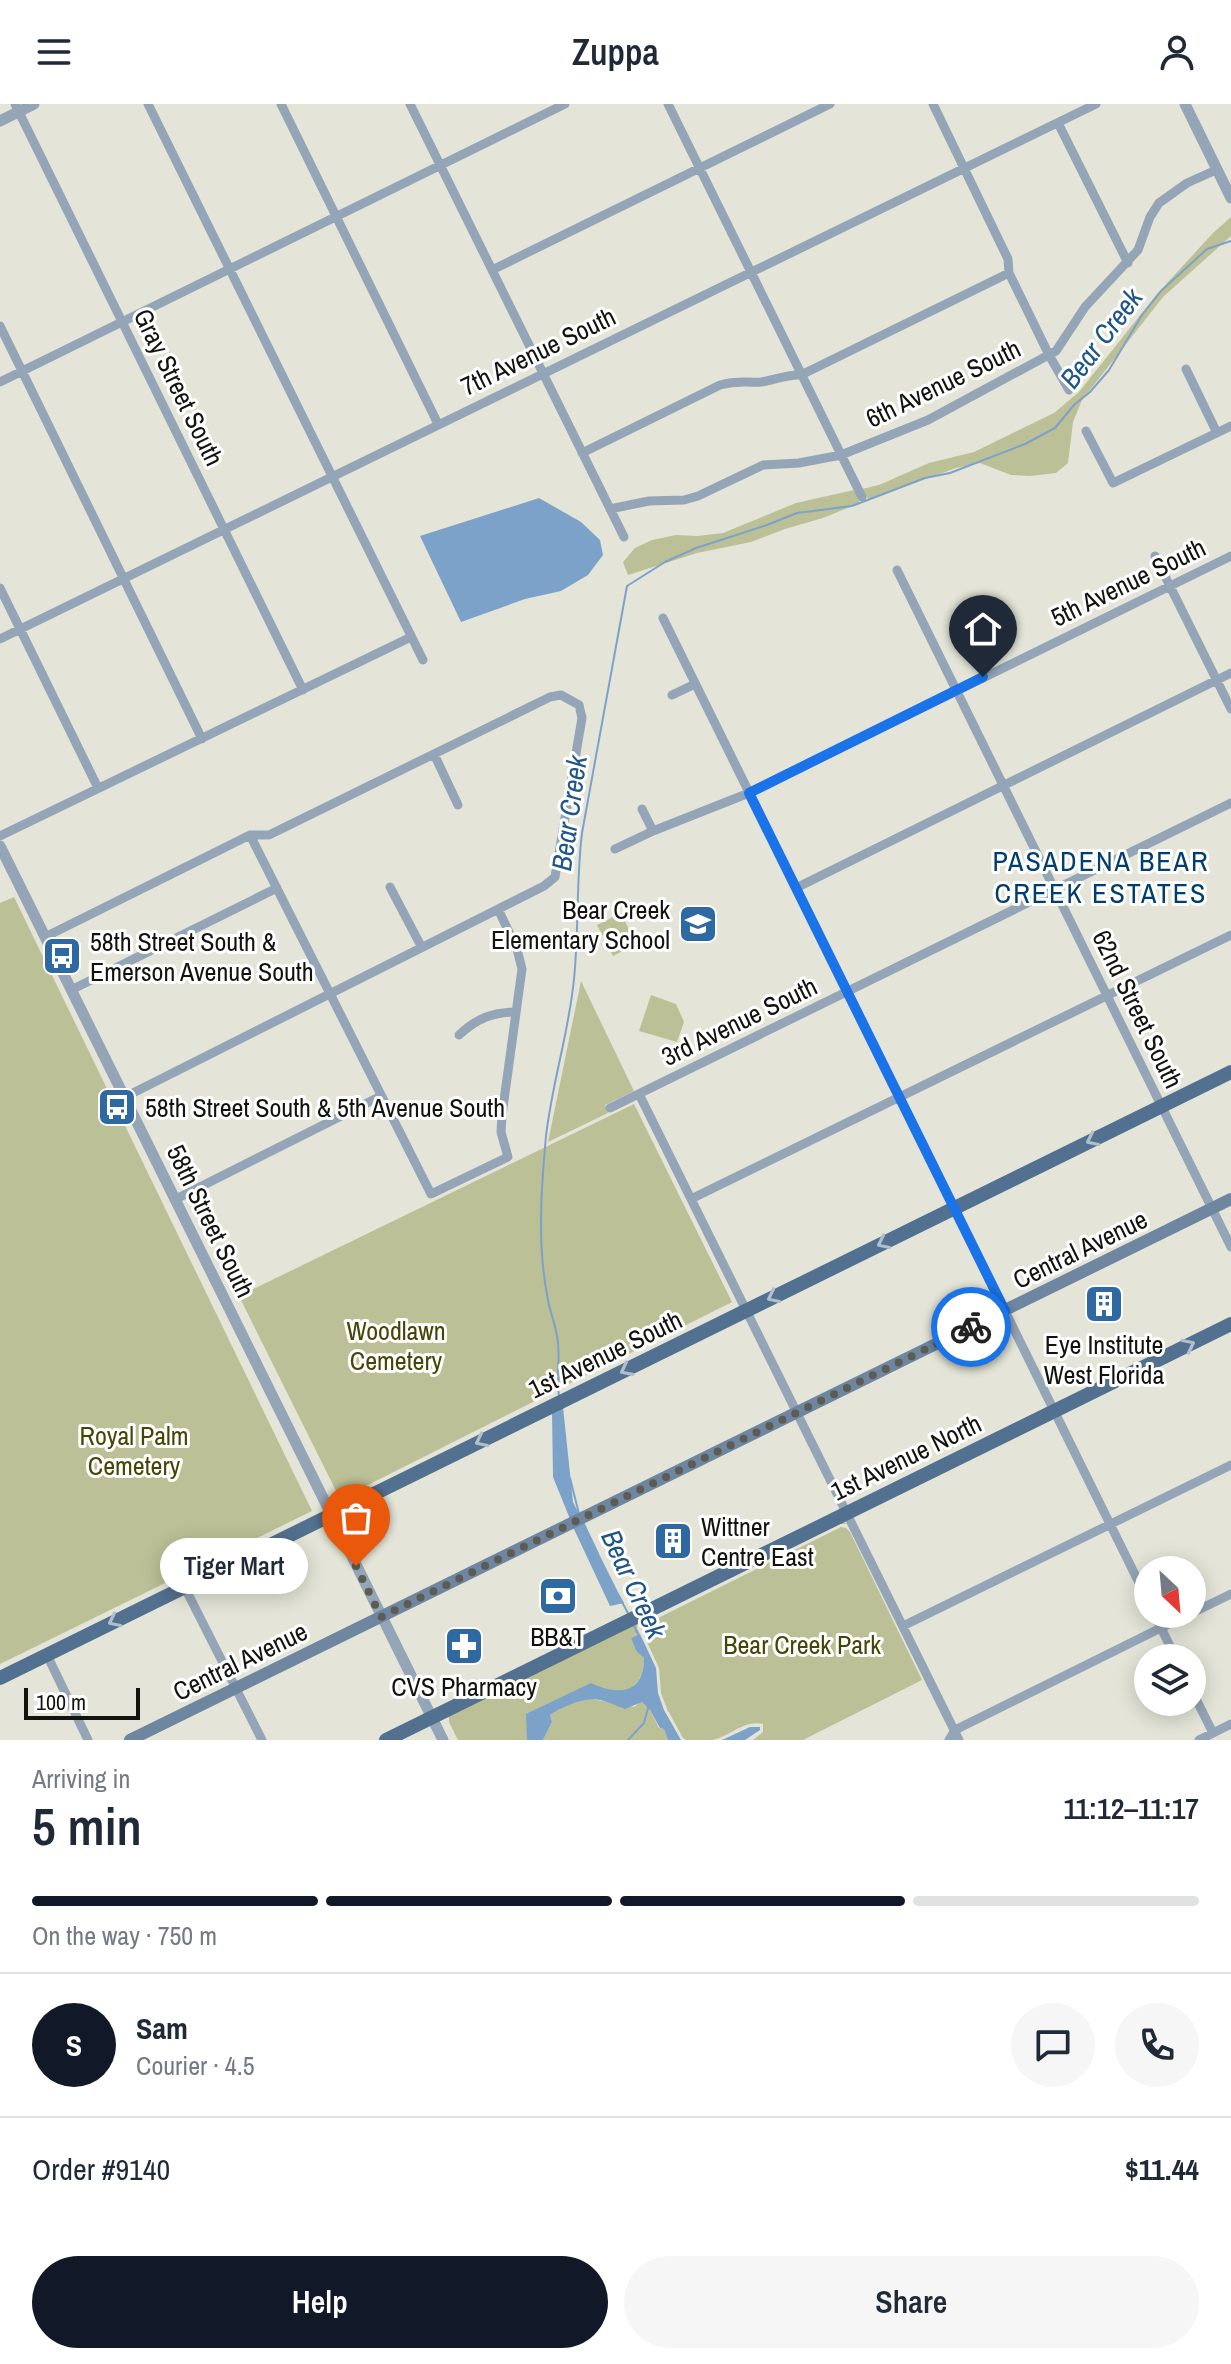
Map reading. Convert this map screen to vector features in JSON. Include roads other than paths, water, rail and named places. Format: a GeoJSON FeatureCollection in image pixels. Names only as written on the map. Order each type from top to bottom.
{"type":"FeatureCollection","features":[{"type":"Feature","properties":{"kind":"main road","name":"1st Avenue South"},"geometry":{"type":"LineString","coordinates":[[0,1678],[1231,1072]]}},
{"type":"Feature","properties":{"kind":"main road","name":"Central Avenue"},"geometry":{"type":"LineString","coordinates":[[130,1740],[1231,1199]]}},
{"type":"Feature","properties":{"kind":"main road","name":"1st Avenue North"},"geometry":{"type":"LineString","coordinates":[[386,1740],[1231,1324]]}},
{"type":"Feature","properties":{"kind":"street"},"geometry":{"type":"LineString","coordinates":[[0,121],[17,108],[34,104]]}},
{"type":"Feature","properties":{"kind":"street"},"geometry":{"type":"LineString","coordinates":[[148,104],[423,660]]}},
{"type":"Feature","properties":{"kind":"street"},"geometry":{"type":"LineString","coordinates":[[281,104],[438,424]]}},
{"type":"Feature","properties":{"kind":"street"},"geometry":{"type":"LineString","coordinates":[[410,104],[624,537]]}},
{"type":"Feature","properties":{"kind":"street"},"geometry":{"type":"LineString","coordinates":[[0,382],[565,104]]}},
{"type":"Feature","properties":{"kind":"street"},"geometry":{"type":"LineString","coordinates":[[668,104],[862,497]]}},
{"type":"Feature","properties":{"kind":"street"},"geometry":{"type":"LineString","coordinates":[[492,270],[830,104]]}},
{"type":"Feature","properties":{"kind":"street"},"geometry":{"type":"LineString","coordinates":[[933,104],[1008,259],[1009,273],[1069,390]]}},
{"type":"Feature","properties":{"kind":"street","name":"7th Avenue South"},"geometry":{"type":"LineString","coordinates":[[0,639],[1096,104]]}},
{"type":"Feature","properties":{"kind":"street"},"geometry":{"type":"LineString","coordinates":[[1185,104],[1231,198]]}},
{"type":"Feature","properties":{"kind":"street","name":"Gray Street South"},"geometry":{"type":"LineString","coordinates":[[17,108],[303,690]]}},
{"type":"Feature","properties":{"kind":"street"},"geometry":{"type":"LineString","coordinates":[[1058,123],[1128,263]]}},
{"type":"Feature","properties":{"kind":"street","name":"6th Avenue South"},"geometry":{"type":"LineString","coordinates":[[610,509],[649,501],[684,500],[763,465],[799,463],[841,455],[928,420],[1049,355],[1062,344],[1085,307],[1138,250],[1150,217],[1159,203],[1187,183],[1216,170]]}},
{"type":"Feature","properties":{"kind":"street"},"geometry":{"type":"LineString","coordinates":[[582,453],[720,385],[738,380],[758,382],[788,374],[801,375],[1009,273]]}},
{"type":"Feature","properties":{"kind":"street"},"geometry":{"type":"LineString","coordinates":[[0,326],[202,739]]}},
{"type":"Feature","properties":{"kind":"street"},"geometry":{"type":"LineString","coordinates":[[1186,369],[1217,433]]}},
{"type":"Feature","properties":{"kind":"street"},"geometry":{"type":"LineString","coordinates":[[1086,431],[1113,483],[1231,426]]}},
{"type":"Feature","properties":{"kind":"street"},"geometry":{"type":"LineString","coordinates":[[1155,556],[1231,709]]}},
{"type":"Feature","properties":{"kind":"street","name":"5th Avenue South"},"geometry":{"type":"LineString","coordinates":[[615,849],[749,793],[1231,556]]}},
{"type":"Feature","properties":{"kind":"street","name":"62nd Street South"},"geometry":{"type":"LineString","coordinates":[[897,570],[1231,1247]]}},
{"type":"Feature","properties":{"kind":"street"},"geometry":{"type":"LineString","coordinates":[[0,588],[98,788]]}},
{"type":"Feature","properties":{"kind":"street"},"geometry":{"type":"LineString","coordinates":[[663,618],[1134,1573]]}},
{"type":"Feature","properties":{"kind":"street"},"geometry":{"type":"LineString","coordinates":[[0,836],[411,637]]}},
{"type":"Feature","properties":{"kind":"street"},"geometry":{"type":"LineString","coordinates":[[796,888],[1231,673]]}},
{"type":"Feature","properties":{"kind":"street"},"geometry":{"type":"LineString","coordinates":[[672,695],[695,684]]}},
{"type":"Feature","properties":{"kind":"street"},"geometry":{"type":"LineString","coordinates":[[45,937],[250,835],[269,835],[550,697],[561,695],[579,705],[582,718],[555,877],[544,886],[125,1097]]}},
{"type":"Feature","properties":{"kind":"street"},"geometry":{"type":"LineString","coordinates":[[434,754],[458,805]]}},
{"type":"Feature","properties":{"kind":"street","name":"3rd Avenue South"},"geometry":{"type":"LineString","coordinates":[[610,1108],[1231,803]]}},
{"type":"Feature","properties":{"kind":"street"},"geometry":{"type":"LineString","coordinates":[[642,809],[653,831]]}},
{"type":"Feature","properties":{"kind":"street"},"geometry":{"type":"LineString","coordinates":[[250,835],[431,1194],[508,1157],[501,1132],[502,1115],[522,969],[517,949],[498,909]]}},
{"type":"Feature","properties":{"kind":"street","name":"58th Street South"},"geometry":{"type":"LineString","coordinates":[[0,846],[443,1740]]}},
{"type":"Feature","properties":{"kind":"street"},"geometry":{"type":"LineString","coordinates":[[390,887],[421,946]]}},
{"type":"Feature","properties":{"kind":"street"},"geometry":{"type":"LineString","coordinates":[[71,990],[277,888]]}},
{"type":"Feature","properties":{"kind":"street"},"geometry":{"type":"LineString","coordinates":[[691,1199],[1231,935]]}},
{"type":"Feature","properties":{"kind":"street"},"geometry":{"type":"LineString","coordinates":[[459,1035],[469,1025],[488,1015],[516,1012]]}},
{"type":"Feature","properties":{"kind":"street"},"geometry":{"type":"LineString","coordinates":[[639,1094],[957,1735]]}},
{"type":"Feature","properties":{"kind":"street"},"geometry":{"type":"LineString","coordinates":[[176,1199],[381,1096]]}},
{"type":"Feature","properties":{"kind":"street"},"geometry":{"type":"LineString","coordinates":[[903,1626],[1231,1465]]}},
{"type":"Feature","properties":{"kind":"street"},"geometry":{"type":"LineString","coordinates":[[184,1586],[262,1740]]}},
{"type":"Feature","properties":{"kind":"street"},"geometry":{"type":"LineString","coordinates":[[1206,1606],[1231,1594]]}},
{"type":"Feature","properties":{"kind":"street"},"geometry":{"type":"LineString","coordinates":[[949,1740],[1161,1628],[1169,1644]]}},
{"type":"Feature","properties":{"kind":"street"},"geometry":{"type":"LineString","coordinates":[[47,1655],[88,1740]]}},
{"type":"Feature","properties":{"kind":"street"},"geometry":{"type":"LineString","coordinates":[[1202,1716],[1210,1737]]}},
{"type":"Feature","properties":{"kind":"street"},"geometry":{"type":"LineString","coordinates":[[1199,1740],[1231,1724]]}},
{"type":"Feature","properties":{"kind":"water"},"geometry":{"type":"Polygon","coordinates":[[[539,498],[581,522],[600,540],[603,555],[588,575],[561,591],[525,599],[461,622],[420,536],[539,498]]]}},
{"type":"Feature","properties":{"kind":"water"},"geometry":{"type":"Polygon","coordinates":[[[563,1407],[573,1502],[579,1514],[570,1519],[553,1477],[552,1412],[563,1407]]]}},
{"type":"Feature","properties":{"kind":"water"},"geometry":{"type":"Polygon","coordinates":[[[583,1522],[624,1603],[610,1606],[573,1527],[583,1522]]]}},
{"type":"Feature","properties":{"kind":"water"},"geometry":{"type":"Polygon","coordinates":[[[640,1634],[656,1668],[658,1693],[664,1710],[681,1740],[668,1740],[664,1729],[660,1728],[642,1702],[625,1709],[595,1699],[556,1711],[550,1715],[552,1722],[543,1740],[527,1740],[526,1714],[591,1683],[611,1690],[628,1689],[634,1685],[640,1679],[644,1658],[636,1651],[631,1638],[640,1634]]]}},
{"type":"Feature","properties":{"kind":"water"},"geometry":{"type":"Polygon","coordinates":[[[750,1727],[760,1727],[760,1730],[745,1740],[722,1740],[750,1727]]]}},
{"type":"Feature","properties":{"kind":"waterway","name":"Bear Creek"},"geometry":{"type":"LineString","coordinates":[[559,1396],[558,1344],[542,1259],[544,1156],[574,979],[582,833],[627,586],[665,562],[696,548],[797,513],[852,506],[925,478],[950,473],[1025,444],[1055,428],[1109,370],[1142,315],[1161,291],[1207,249],[1231,241]]}},
{"type":"Feature","properties":{"kind":"waterway","name":"Bear Creek"},"geometry":{"type":"LineString","coordinates":[[570,1478],[579,1514]]}},
{"type":"Feature","properties":{"kind":"waterway","name":"Bear Creek"},"geometry":{"type":"LineString","coordinates":[[584,1524],[598,1554]]}},
{"type":"Feature","properties":{"kind":"waterway","name":"Bear Creek"},"geometry":{"type":"LineString","coordinates":[[622,1602],[629,1615]]}},
{"type":"Feature","properties":{"kind":"waterway","name":"Bear Creek"},"geometry":{"type":"LineString","coordinates":[[633,1624],[639,1636]]}},
{"type":"Feature","properties":{"kind":"waterway","name":"Bear Creek"},"geometry":{"type":"LineString","coordinates":[[628,1740],[644,1723],[648,1708]]}},
{"type":"Feature","properties":{"kind":"place","name":"Bear Creek Elementary School"},"geometry":{"type":"Point","coordinates":[698,924]}},
{"type":"Feature","properties":{"kind":"place","name":"58th Street South & Emerson Avenue South"},"geometry":{"type":"Point","coordinates":[62,956]}},
{"type":"Feature","properties":{"kind":"place","name":"58th Street South & 5th Avenue South"},"geometry":{"type":"Point","coordinates":[117,1107]}},
{"type":"Feature","properties":{"kind":"place","name":"Eye Institute West Florida"},"geometry":{"type":"Point","coordinates":[1104,1304]}},
{"type":"Feature","properties":{"kind":"place","name":"Wittner Centre East"},"geometry":{"type":"Point","coordinates":[673,1541]}},
{"type":"Feature","properties":{"kind":"place","name":"Tiger Mart"},"geometry":{"type":"Point","coordinates":[356,1566]}},
{"type":"Feature","properties":{"kind":"place","name":"BB&T"},"geometry":{"type":"Point","coordinates":[558,1596]}},
{"type":"Feature","properties":{"kind":"place","name":"CVS Pharmacy"},"geometry":{"type":"Point","coordinates":[464,1646]}},
{"type":"Feature","properties":{"kind":"district","name":"PASADENA BEAR CREEK ESTATES"},"geometry":{"type":"Point","coordinates":[1101,877]}},
{"type":"Feature","properties":{"kind":"park label","name":"Woodlawn Cemetery"},"geometry":{"type":"Point","coordinates":[396,1345]}},
{"type":"Feature","properties":{"kind":"park label","name":"Royal Palm Cemetery"},"geometry":{"type":"Point","coordinates":[134,1450]}},
{"type":"Feature","properties":{"kind":"park label","name":"Bear Creek Park"},"geometry":{"type":"Point","coordinates":[802,1644]}}]}
